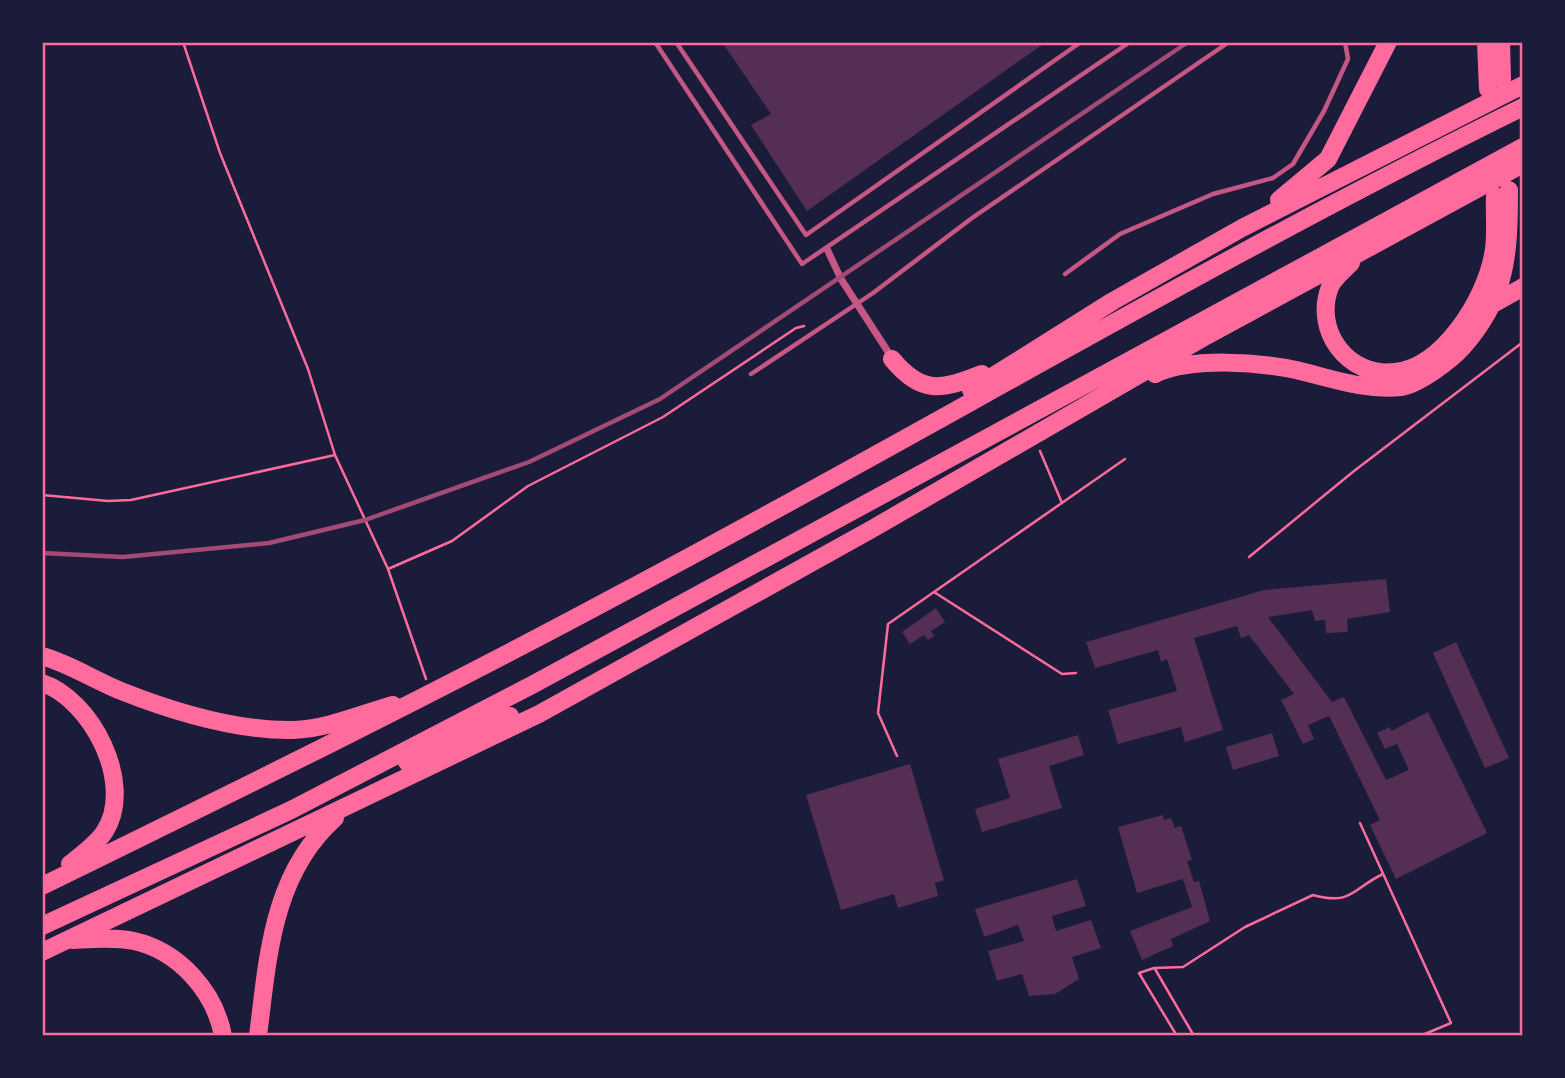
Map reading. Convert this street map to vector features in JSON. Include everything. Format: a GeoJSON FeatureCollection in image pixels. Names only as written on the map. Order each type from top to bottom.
{"type":"FeatureCollection","features":[{"type":"Feature","properties":{"kind":"highway"},"geometry":{"type":"LineString","coordinates":[[1242,228],[1313,175],[1328,159],[1343,135],[1388,42]]}},
{"type":"Feature","properties":{"kind":"highway"},"geometry":{"type":"LineString","coordinates":[[1486,42],[1495,84],[1502,42]]}},
{"type":"Feature","properties":{"kind":"highway"},"geometry":{"type":"LineString","coordinates":[[916,432],[950,403],[1011,363],[1242,228],[1523,85]]}},
{"type":"Feature","properties":{"kind":"highway"},"geometry":{"type":"LineString","coordinates":[[42,885],[363,729],[620,595],[916,432],[1523,107]]}},
{"type":"Feature","properties":{"kind":"highway"},"geometry":{"type":"LineString","coordinates":[[291,810],[626,634],[1523,147]]}},
{"type":"Feature","properties":{"kind":"highway"},"geometry":{"type":"LineString","coordinates":[[42,952],[539,714],[1034,437],[1206,336],[1523,164]]}},
{"type":"Feature","properties":{"kind":"highway"},"geometry":{"type":"LineString","coordinates":[[1101,399],[1163,370],[1220,362],[1293,369],[1361,386],[1403,387],[1450,362],[1481,327],[1493,304],[1516,243],[1502,193],[1493,255],[1470,313],[1449,342],[1426,361],[1396,373],[1373,371],[1340,351],[1328,333],[1325,312],[1330,285],[1359,254]]}},
{"type":"Feature","properties":{"kind":"highway"},"geometry":{"type":"LineString","coordinates":[[1493,304],[1523,287]]}},
{"type":"Feature","properties":{"kind":"highway"},"geometry":{"type":"LineString","coordinates":[[892,359],[904,373],[919,384],[932,387],[965,380],[1011,363]]}},
{"type":"Feature","properties":{"kind":"highway"},"geometry":{"type":"LineString","coordinates":[[42,656],[57,660],[120,691],[203,719],[293,730],[328,724],[427,694]]}},
{"type":"Feature","properties":{"kind":"highway"},"geometry":{"type":"LineString","coordinates":[[42,926],[291,810],[627,664]]}},
{"type":"Feature","properties":{"kind":"highway"},"geometry":{"type":"LineString","coordinates":[[42,683],[53,687],[87,715],[106,749],[114,779],[113,807],[106,830],[87,851],[42,885]]}},
{"type":"Feature","properties":{"kind":"highway"},"geometry":{"type":"LineString","coordinates":[[258,1036],[271,937],[281,898],[304,852],[319,833],[334,818],[376,794]]}},
{"type":"Feature","properties":{"kind":"highway"},"geometry":{"type":"LineString","coordinates":[[66,940],[132,941],[157,949],[195,977],[219,1014],[223,1036]]}},
{"type":"Feature","properties":{"kind":"street"},"geometry":{"type":"LineString","coordinates":[[827,249],[892,359]]}},
{"type":"Feature","properties":{"kind":"lane"},"geometry":{"type":"LineString","coordinates":[[655,42],[802,264],[1130,42]]}},
{"type":"Feature","properties":{"kind":"lane"},"geometry":{"type":"LineString","coordinates":[[676,42],[806,235],[1081,42]]}},
{"type":"Feature","properties":{"kind":"lane"},"geometry":{"type":"LineString","coordinates":[[751,374],[858,303],[972,218],[1229,42]]}},
{"type":"Feature","properties":{"kind":"lane"},"geometry":{"type":"LineString","coordinates":[[1065,274],[1120,234],[1213,194],[1273,178],[1293,164],[1324,111],[1348,59],[1345,42]]}},
{"type":"Feature","properties":{"kind":"path"},"geometry":{"type":"LineString","coordinates":[[183,42],[220,153],[308,369],[335,455],[388,569],[427,694]]}},
{"type":"Feature","properties":{"kind":"path"},"geometry":{"type":"LineString","coordinates":[[388,569],[452,541],[528,486],[663,417],[796,328],[809,325]]}},
{"type":"Feature","properties":{"kind":"path"},"geometry":{"type":"LineString","coordinates":[[1249,557],[1353,471],[1523,342]]}},
{"type":"Feature","properties":{"kind":"path"},"geometry":{"type":"LineString","coordinates":[[1034,437],[1062,503]]}},
{"type":"Feature","properties":{"kind":"path"},"geometry":{"type":"LineString","coordinates":[[42,495],[97,500],[131,499],[335,455]]}},
{"type":"Feature","properties":{"kind":"path"},"geometry":{"type":"LineString","coordinates":[[897,756],[878,713],[888,624],[1125,459]]}},
{"type":"Feature","properties":{"kind":"path"},"geometry":{"type":"LineString","coordinates":[[934,592],[1062,674],[1076,673]]}},
{"type":"Feature","properties":{"kind":"path"},"geometry":{"type":"LineString","coordinates":[[1360,823],[1451,1023],[1420,1036]]}},
{"type":"Feature","properties":{"kind":"path"},"geometry":{"type":"LineString","coordinates":[[1177,1036],[1139,973],[1154,968],[1183,967],[1245,927],[1302,900],[1313,895],[1329,900],[1348,898],[1383,874]]}},
{"type":"Feature","properties":{"kind":"path"},"geometry":{"type":"LineString","coordinates":[[1154,968],[1194,1036]]}},
{"type":"Feature","properties":{"kind":"building"},"geometry":{"type":"Polygon","coordinates":[[[722,42],[1046,42],[807,211],[751,125],[771,114],[722,42]]]}},
{"type":"Feature","properties":{"kind":"building"},"geometry":{"type":"Polygon","coordinates":[[[1386,579],[1390,612],[1347,619],[1348,632],[1326,633],[1325,620],[1315,621],[1312,610],[1268,617],[1332,702],[1344,697],[1386,780],[1409,770],[1397,744],[1385,749],[1377,733],[1390,727],[1391,731],[1428,712],[1487,833],[1396,879],[1370,825],[1380,820],[1329,716],[1308,725],[1314,739],[1303,744],[1281,700],[1294,694],[1249,635],[1241,638],[1237,626],[1194,638],[1223,730],[1185,742],[1181,727],[1118,744],[1108,710],[1177,691],[1167,659],[1161,662],[1158,650],[1095,668],[1086,642],[1264,590],[1386,579]]]}},
{"type":"Feature","properties":{"kind":"building"},"geometry":{"type":"Polygon","coordinates":[[[936,608],[945,622],[931,631],[934,636],[928,640],[924,635],[910,644],[902,632],[936,608]]]}},
{"type":"Feature","properties":{"kind":"building"},"geometry":{"type":"Polygon","coordinates":[[[1456,642],[1509,758],[1485,768],[1433,653],[1456,642]]]}},
{"type":"Feature","properties":{"kind":"building"},"geometry":{"type":"Polygon","coordinates":[[[1272,733],[1279,756],[1233,770],[1226,747],[1272,733]]]}},
{"type":"Feature","properties":{"kind":"building"},"geometry":{"type":"Polygon","coordinates":[[[1078,735],[1084,755],[1049,766],[1062,808],[982,832],[975,809],[1010,798],[998,759],[1078,735]]]}},
{"type":"Feature","properties":{"kind":"building"},"geometry":{"type":"Polygon","coordinates":[[[910,764],[944,880],[935,883],[938,896],[898,908],[894,894],[841,910],[806,795],[910,764]]]}},
{"type":"Feature","properties":{"kind":"building"},"geometry":{"type":"Polygon","coordinates":[[[1163,815],[1164,820],[1171,818],[1175,828],[1181,826],[1192,860],[1187,861],[1194,882],[1199,881],[1210,921],[1171,939],[1173,946],[1142,960],[1130,931],[1192,907],[1183,879],[1137,893],[1118,827],[1163,815]]]}},
{"type":"Feature","properties":{"kind":"building"},"geometry":{"type":"Polygon","coordinates":[[[1077,879],[1086,906],[1052,916],[1056,931],[1091,920],[1101,948],[1072,957],[1079,979],[1055,994],[1029,996],[1022,974],[997,981],[988,951],[1024,941],[1018,925],[984,937],[975,909],[1077,879]]]}},
{"type":"Feature","properties":{"kind":"railway"},"geometry":{"type":"LineString","coordinates":[[42,553],[123,557],[269,543],[365,520],[529,462],[660,399],[1188,42]]}}]}
